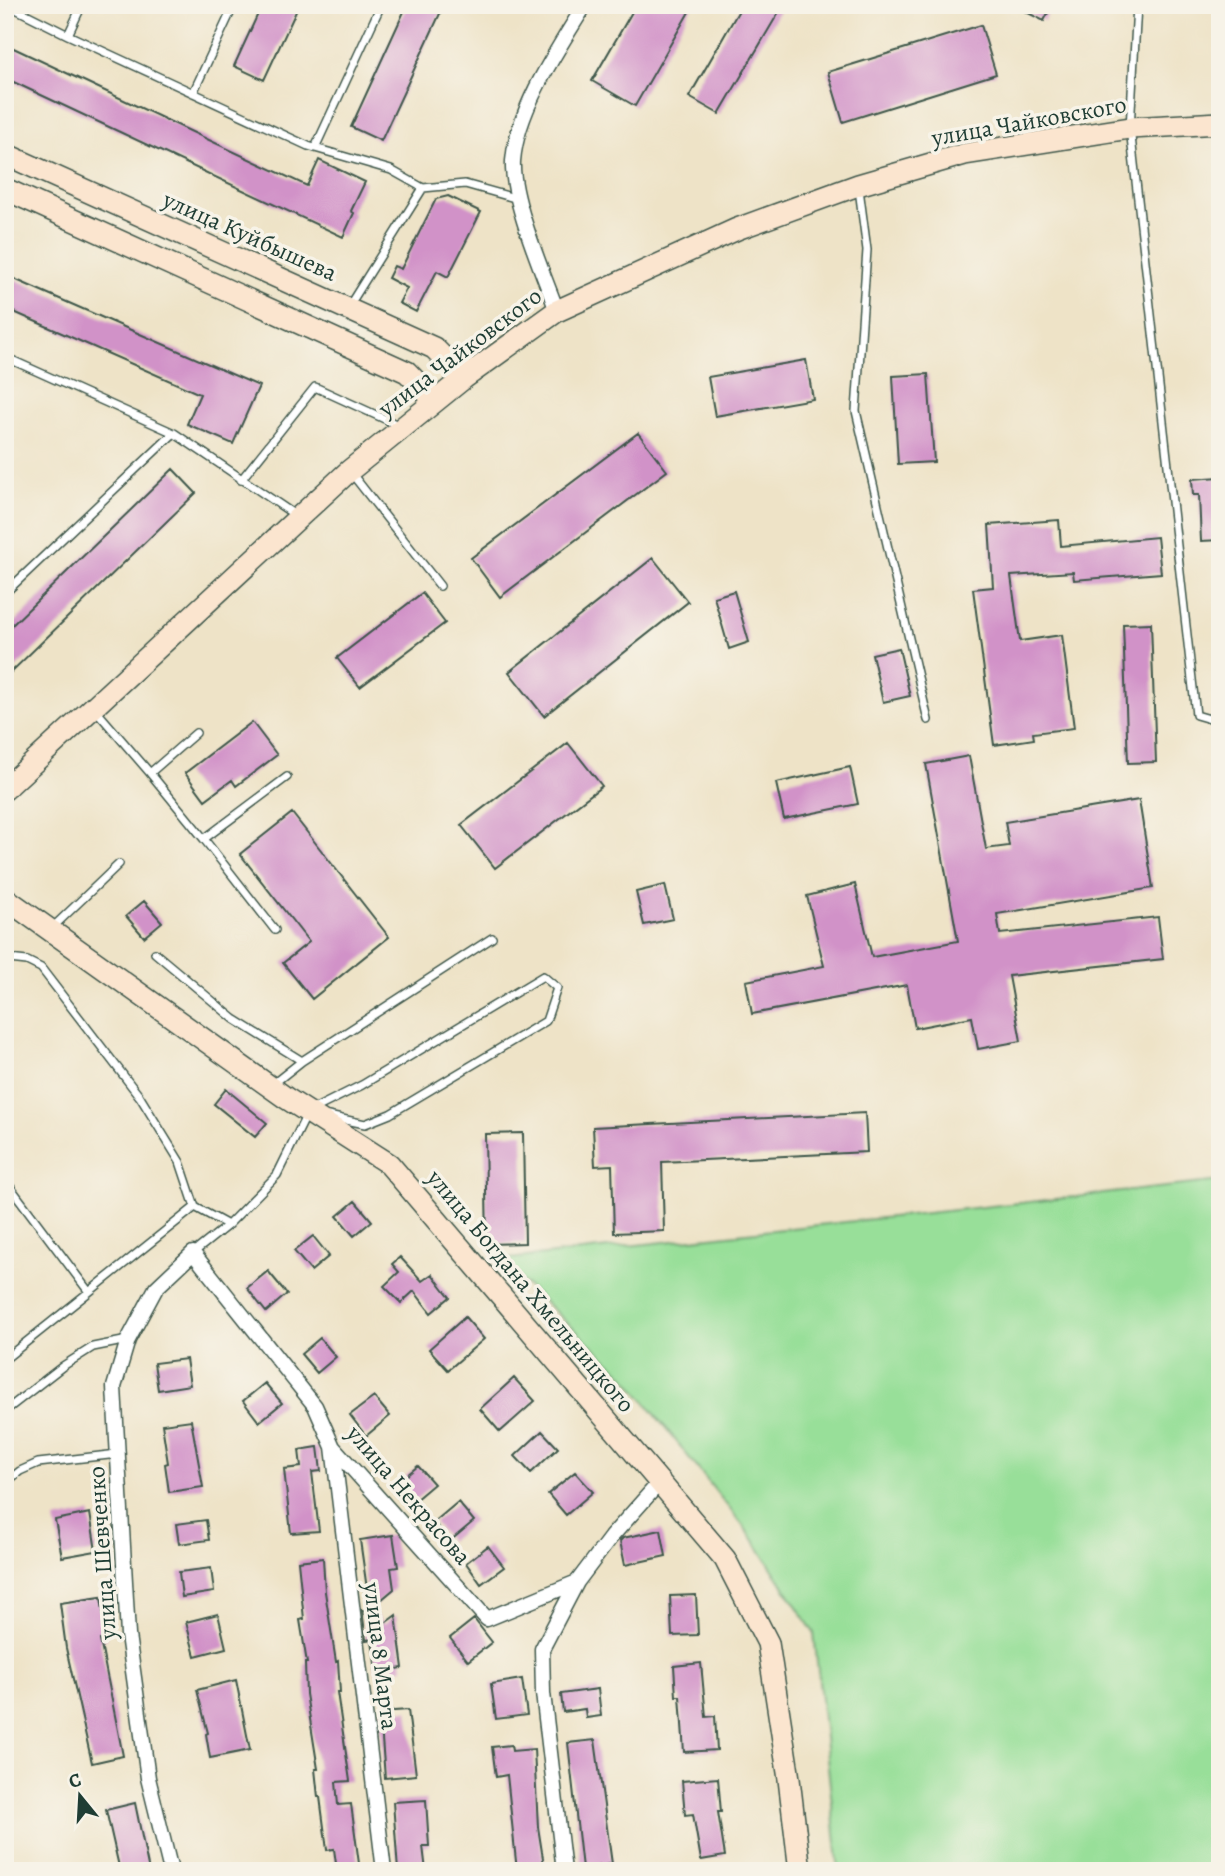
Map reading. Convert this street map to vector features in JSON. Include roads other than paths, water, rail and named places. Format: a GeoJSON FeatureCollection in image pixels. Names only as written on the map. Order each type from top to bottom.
{"type":"FeatureCollection","features":[{"type":"Feature","properties":{"kind":"main road","name":"улица Чайковского"},"geometry":{"type":"LineString","coordinates":[[5,789],[349,471],[464,377],[557,311],[737,229],[858,184],[965,154],[1130,128],[1220,123]]}},
{"type":"Feature","properties":{"kind":"main road","name":"улица Куйбышева"},"geometry":{"type":"LineString","coordinates":[[5,154],[434,348],[464,377]]}},
{"type":"Feature","properties":{"kind":"main road"},"geometry":{"type":"LineString","coordinates":[[5,189],[407,372],[435,401]]}},
{"type":"Feature","properties":{"kind":"main road","name":"улица Богдана Хмельницкого"},"geometry":{"type":"LineString","coordinates":[[7,900],[270,1086],[389,1164],[725,1559],[768,1643],[800,1871]]}},
{"type":"Feature","properties":{"kind":"street"},"geometry":{"type":"LineString","coordinates":[[557,311],[519,199],[513,162],[521,128],[538,84],[585,5]]}},
{"type":"Feature","properties":{"kind":"street","name":"улица Шевченко"},"geometry":{"type":"LineString","coordinates":[[171,1871],[148,1778],[128,1635],[114,1387],[128,1340],[156,1288],[194,1253]]}},
{"type":"Feature","properties":{"kind":"street","name":"улица Некрасова"},"geometry":{"type":"LineString","coordinates":[[194,1253],[315,1406],[332,1447],[487,1619],[577,1582]]}},
{"type":"Feature","properties":{"kind":"street","name":"улица 8 Марта"},"geometry":{"type":"LineString","coordinates":[[332,1447],[384,1871]]}},
{"type":"Feature","properties":{"kind":"street"},"geometry":{"type":"LineString","coordinates":[[564,1871],[543,1693],[542,1649],[577,1582],[611,1536],[659,1483]]}},
{"type":"Feature","properties":{"kind":"lane"},"geometry":{"type":"LineString","coordinates":[[8,5],[315,148],[391,170],[423,188],[465,184],[519,199]]}},
{"type":"Feature","properties":{"kind":"lane"},"geometry":{"type":"LineString","coordinates":[[68,35],[82,5]]}},
{"type":"Feature","properties":{"kind":"lane"},"geometry":{"type":"LineString","coordinates":[[193,93],[234,5]]}},
{"type":"Feature","properties":{"kind":"lane"},"geometry":{"type":"LineString","coordinates":[[315,148],[381,5]]}},
{"type":"Feature","properties":{"kind":"lane"},"geometry":{"type":"LineString","coordinates":[[1137,5],[1130,128],[1196,715],[1220,722]]}},
{"type":"Feature","properties":{"kind":"lane"},"geometry":{"type":"LineString","coordinates":[[858,184],[867,250],[856,411],[928,720]]}},
{"type":"Feature","properties":{"kind":"lane"},"geometry":{"type":"LineString","coordinates":[[347,310],[423,188]]}},
{"type":"Feature","properties":{"kind":"lane"},"geometry":{"type":"LineString","coordinates":[[5,357],[174,433],[241,481],[298,517]]}},
{"type":"Feature","properties":{"kind":"lane"},"geometry":{"type":"LineString","coordinates":[[241,481],[315,387],[402,427]]}},
{"type":"Feature","properties":{"kind":"lane"},"geometry":{"type":"LineString","coordinates":[[5,593],[174,433]]}},
{"type":"Feature","properties":{"kind":"lane"},"geometry":{"type":"LineString","coordinates":[[349,471],[440,586]]}},
{"type":"Feature","properties":{"kind":"lane"},"geometry":{"type":"LineString","coordinates":[[93,707],[204,839],[275,930]]}},
{"type":"Feature","properties":{"kind":"lane"},"geometry":{"type":"LineString","coordinates":[[150,773],[196,733]]}},
{"type":"Feature","properties":{"kind":"lane"},"geometry":{"type":"LineString","coordinates":[[204,839],[287,777]]}},
{"type":"Feature","properties":{"kind":"lane"},"geometry":{"type":"LineString","coordinates":[[49,931],[119,864]]}},
{"type":"Feature","properties":{"kind":"lane"},"geometry":{"type":"LineString","coordinates":[[7,900],[7,962],[27,961],[41,968],[140,1097],[180,1162],[195,1206],[228,1225]]}},
{"type":"Feature","properties":{"kind":"lane"},"geometry":{"type":"LineString","coordinates":[[270,1086],[302,1061],[492,938]]}},
{"type":"Feature","properties":{"kind":"lane"},"geometry":{"type":"LineString","coordinates":[[155,953],[234,1019],[302,1061]]}},
{"type":"Feature","properties":{"kind":"lane"},"geometry":{"type":"LineString","coordinates":[[194,1253],[228,1225],[277,1175],[308,1112],[362,1085],[543,976],[557,988],[546,1021],[390,1114],[365,1124],[308,1112]]}},
{"type":"Feature","properties":{"kind":"lane"},"geometry":{"type":"LineString","coordinates":[[5,1180],[89,1292]]}},
{"type":"Feature","properties":{"kind":"lane"},"geometry":{"type":"LineString","coordinates":[[5,1359],[195,1206]]}},
{"type":"Feature","properties":{"kind":"lane"},"geometry":{"type":"LineString","coordinates":[[5,1411],[63,1366],[93,1347],[128,1340]]}},
{"type":"Feature","properties":{"kind":"lane"},"geometry":{"type":"LineString","coordinates":[[5,1483],[20,1471],[38,1463],[118,1454]]}}]}
